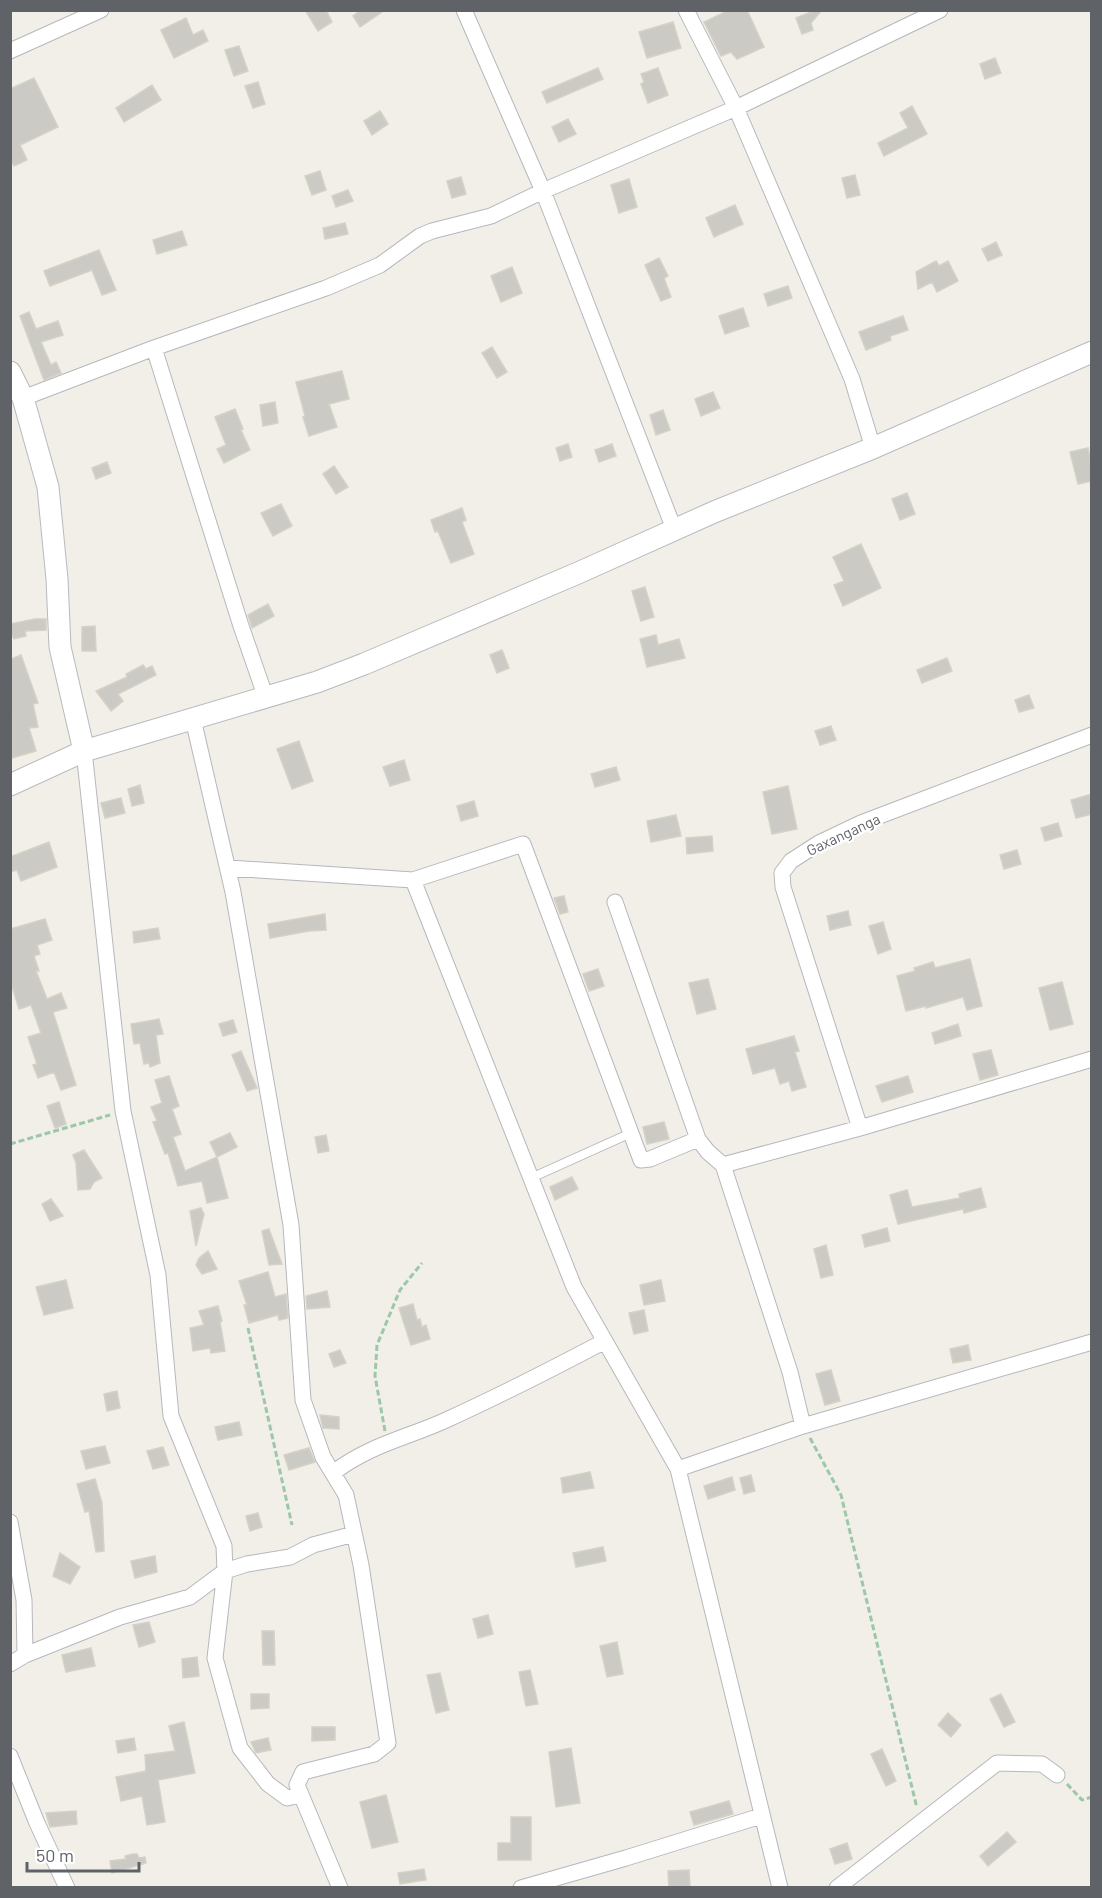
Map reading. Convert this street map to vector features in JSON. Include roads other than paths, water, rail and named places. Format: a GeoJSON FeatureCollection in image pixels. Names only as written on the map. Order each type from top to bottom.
{"type":"FeatureCollection","features":[{"type":"Feature","properties":{"kind":"street"},"geometry":{"type":"LineString","coordinates":[[10,51],[101,10]]}},
{"type":"Feature","properties":{"kind":"street"},"geometry":{"type":"LineString","coordinates":[[464,10],[543,191],[674,529]]}},
{"type":"Feature","properties":{"kind":"street"},"geometry":{"type":"LineString","coordinates":[[686,10],[736,108],[852,379],[873,448]]}},
{"type":"Feature","properties":{"kind":"street"},"geometry":{"type":"LineString","coordinates":[[23,398],[154,348],[326,288],[380,265],[426,233],[491,216],[543,191],[736,108],[940,10]]}},
{"type":"Feature","properties":{"kind":"street"},"geometry":{"type":"LineString","coordinates":[[154,348],[241,626],[266,698]]}},
{"type":"Feature","properties":{"kind":"street"},"geometry":{"type":"LineString","coordinates":[[10,785],[84,751],[266,698],[364,664],[578,573],[674,529],[873,448],[1092,352]]}},
{"type":"Feature","properties":{"kind":"street"},"geometry":{"type":"LineString","coordinates":[[10,372],[23,398],[48,487],[57,579],[60,647],[84,751],[123,1111],[158,1275],[171,1416],[224,1546],[225,1571],[215,1658],[240,1748],[268,1784],[287,1798],[300,1795]]}},
{"type":"Feature","properties":{"kind":"street"},"geometry":{"type":"LineString","coordinates":[[193,719],[229,868],[291,1225],[303,1400],[323,1457],[346,1495],[361,1565],[388,1743],[374,1754],[303,1772],[297,1785],[340,1887]]}},
{"type":"Feature","properties":{"kind":"street","name":"Gaxanganga"},"geometry":{"type":"LineString","coordinates":[[860,1128],[783,887],[782,873],[791,861],[819,843],[861,823],[1092,735]]}},
{"type":"Feature","properties":{"kind":"street"},"geometry":{"type":"LineString","coordinates":[[229,868],[413,880],[522,844],[641,1160],[650,1159],[698,1139]]}},
{"type":"Feature","properties":{"kind":"street"},"geometry":{"type":"LineString","coordinates":[[413,880],[574,1287],[678,1469],[780,1887]]}},
{"type":"Feature","properties":{"kind":"street"},"geometry":{"type":"LineString","coordinates":[[615,902],[698,1139],[708,1152],[723,1165],[790,1372],[803,1426]]}},
{"type":"Feature","properties":{"kind":"street"},"geometry":{"type":"LineString","coordinates":[[723,1165],[860,1128],[1092,1059]]}},
{"type":"Feature","properties":{"kind":"street"},"geometry":{"type":"LineString","coordinates":[[333,1473],[387,1441],[443,1421],[529,1381],[605,1341]]}},
{"type":"Feature","properties":{"kind":"street"},"geometry":{"type":"LineString","coordinates":[[678,1469],[803,1426],[1092,1342]]}},
{"type":"Feature","properties":{"kind":"street"},"geometry":{"type":"LineString","coordinates":[[10,1522],[24,1600],[26,1655]]}},
{"type":"Feature","properties":{"kind":"street"},"geometry":{"type":"LineString","coordinates":[[10,1664],[26,1655],[120,1617],[190,1598],[225,1571],[247,1564],[290,1557],[313,1545],[354,1534]]}},
{"type":"Feature","properties":{"kind":"street"},"geometry":{"type":"LineString","coordinates":[[10,1756],[37,1823],[67,1887]]}},
{"type":"Feature","properties":{"kind":"street"},"geometry":{"type":"LineString","coordinates":[[837,1887],[997,1763],[1042,1764],[1057,1775]]}},
{"type":"Feature","properties":{"kind":"street"},"geometry":{"type":"LineString","coordinates":[[522,1887],[626,1858],[761,1816]]}},
{"type":"Feature","properties":{"kind":"lane"},"geometry":{"type":"LineString","coordinates":[[531,1178],[631,1133]]}}]}
